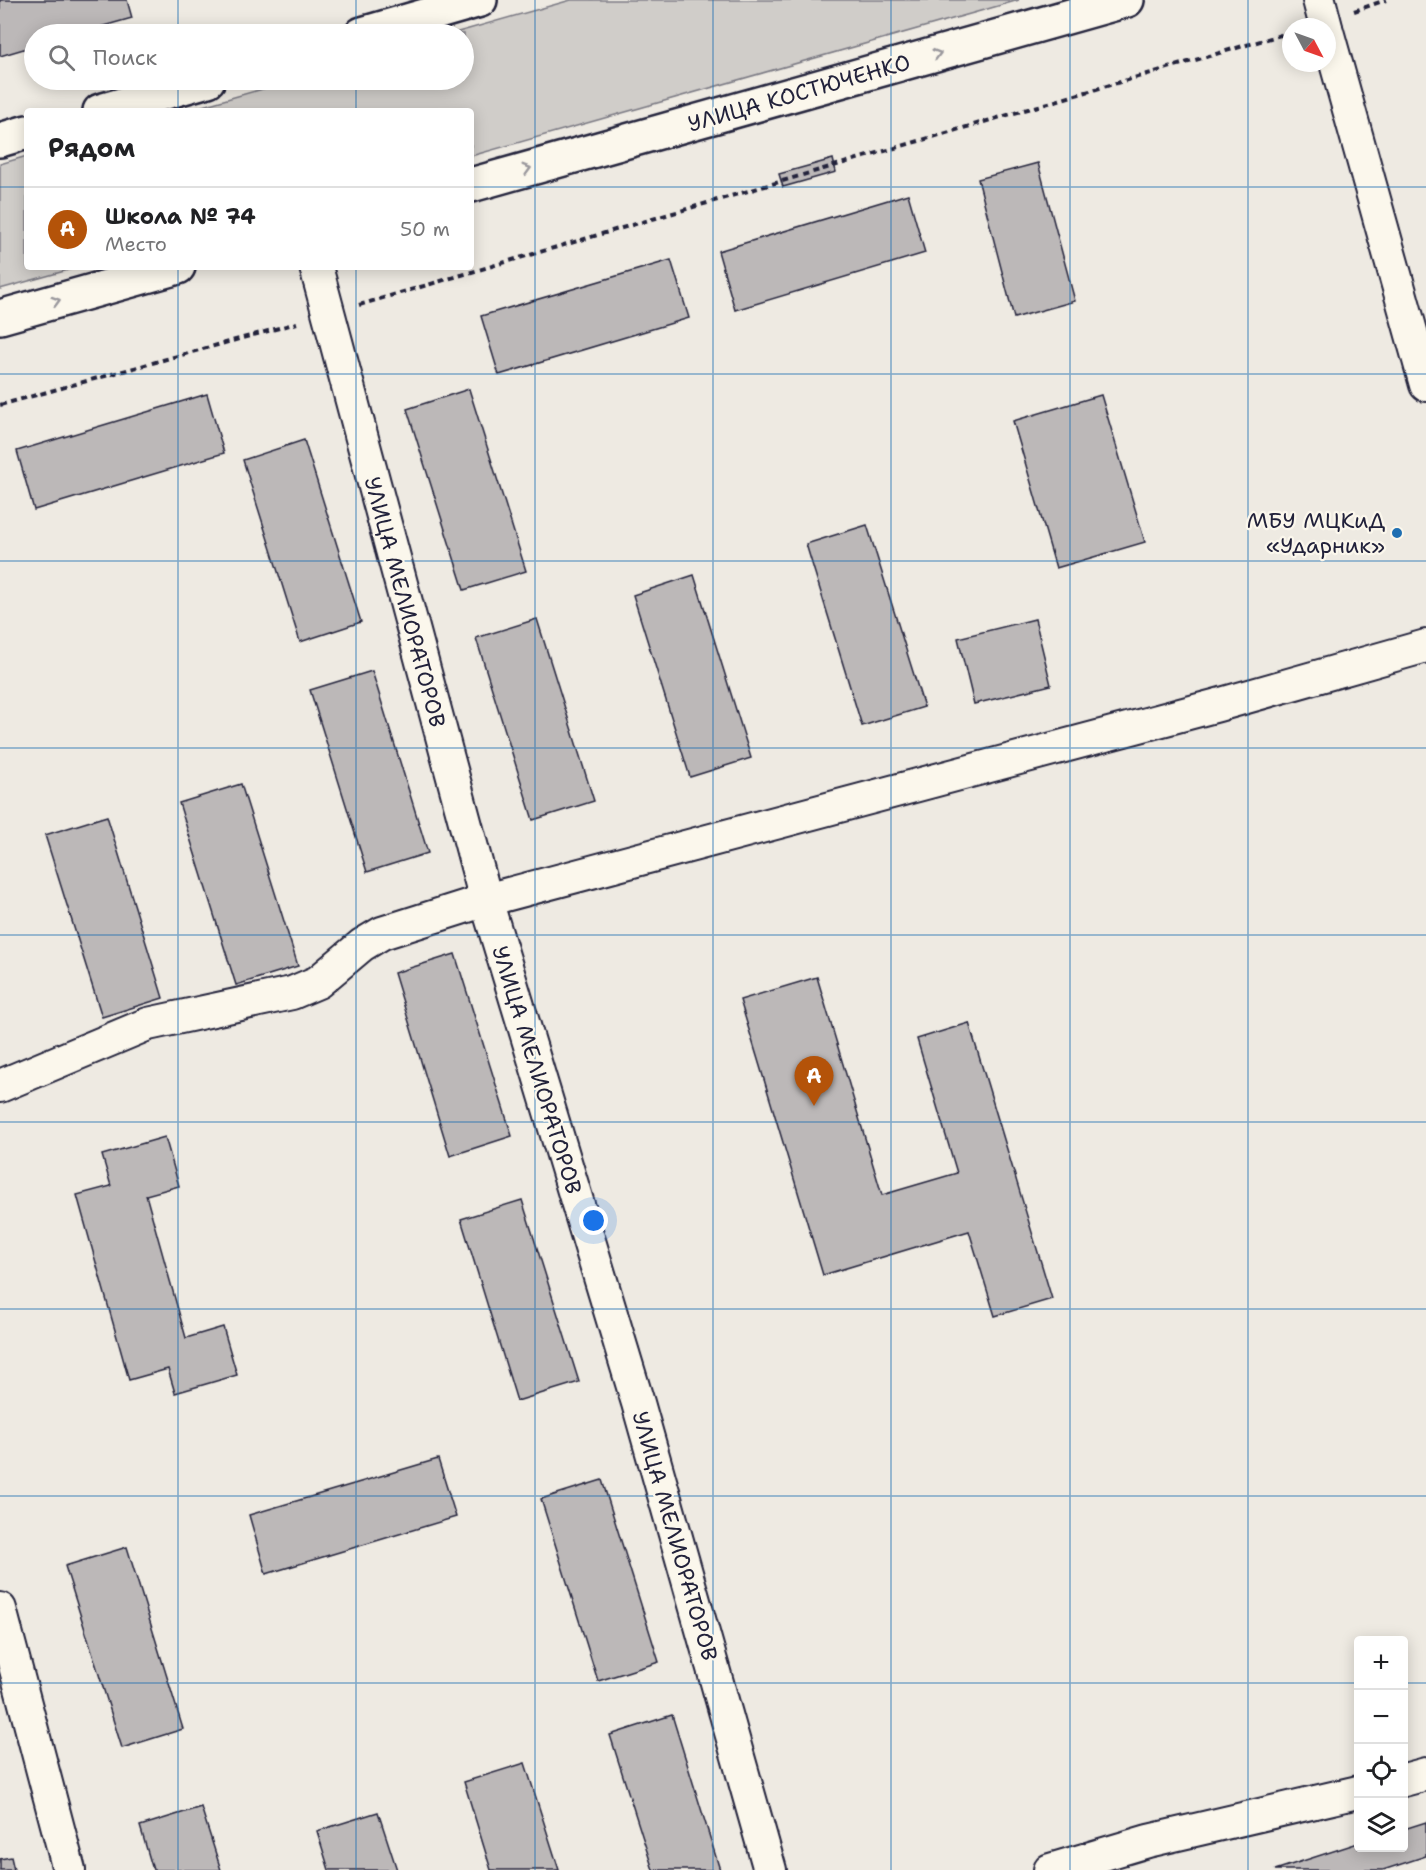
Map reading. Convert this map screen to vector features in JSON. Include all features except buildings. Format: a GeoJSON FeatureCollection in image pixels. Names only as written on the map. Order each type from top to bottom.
{"type":"FeatureCollection","features":[{"type":"Feature","properties":{"kind":"street"},"geometry":{"type":"LineString","coordinates":[[397,24],[480,0]]}},
{"type":"Feature","properties":{"kind":"street","name":"УЛИЦА КОСТЮЧЕНКО"},"geometry":{"type":"LineString","coordinates":[[474,184],[1127,0]]}},
{"type":"Feature","properties":{"kind":"street"},"geometry":{"type":"LineString","coordinates":[[1319,0],[1323,18]]}},
{"type":"Feature","properties":{"kind":"street"},"geometry":{"type":"LineString","coordinates":[[1336,65],[1426,385]]}},
{"type":"Feature","properties":{"kind":"street"},"geometry":{"type":"LineString","coordinates":[[110,108],[173,90]]}},
{"type":"Feature","properties":{"kind":"street"},"geometry":{"type":"LineString","coordinates":[[0,140],[24,133]]}},
{"type":"Feature","properties":{"kind":"street"},"geometry":{"type":"LineString","coordinates":[[0,316],[167,270]]}},
{"type":"Feature","properties":{"kind":"street","name":"УЛИЦА МЕЛИОРАТОРОВ"},"geometry":{"type":"LineString","coordinates":[[317,270],[486,900],[638,1403],[770,1870]]}},
{"type":"Feature","properties":{"kind":"street"},"geometry":{"type":"LineString","coordinates":[[0,1086],[65,1061],[103,1041],[148,1024],[292,993],[318,982],[362,945],[382,933],[486,900],[1195,711],[1426,646]]}},
{"type":"Feature","properties":{"kind":"street"},"geometry":{"type":"LineString","coordinates":[[0,1609],[69,1870]]}},
{"type":"Feature","properties":{"kind":"street"},"geometry":{"type":"LineString","coordinates":[[1408,1779],[1426,1774]]}},
{"type":"Feature","properties":{"kind":"street"},"geometry":{"type":"LineString","coordinates":[[1056,1869],[1148,1841],[1354,1793]]}},
{"type":"Feature","properties":{"kind":"path"},"geometry":{"type":"LineString","coordinates":[[0,405],[327,315],[1282,35]]}},
{"type":"Feature","properties":{"kind":"shaded area"},"geometry":{"type":"Polygon","coordinates":[[[571,0],[1019,0],[474,155],[474,108],[196,108],[259,90],[474,90],[474,27],[571,0]]]}},
{"type":"Feature","properties":{"kind":"shaded area"},"geometry":{"type":"Polygon","coordinates":[[[24,157],[24,270],[68,270],[0,289],[0,164],[24,157]]]}},
{"type":"Feature","properties":{"kind":"place","name":"МБУ МЦКиД «Ударник»"},"geometry":{"type":"Point","coordinates":[1397,533]}},
{"type":"Feature","properties":{"kind":"place","name":"Школа № 74"},"geometry":{"type":"Point","coordinates":[814,1106]}}]}
